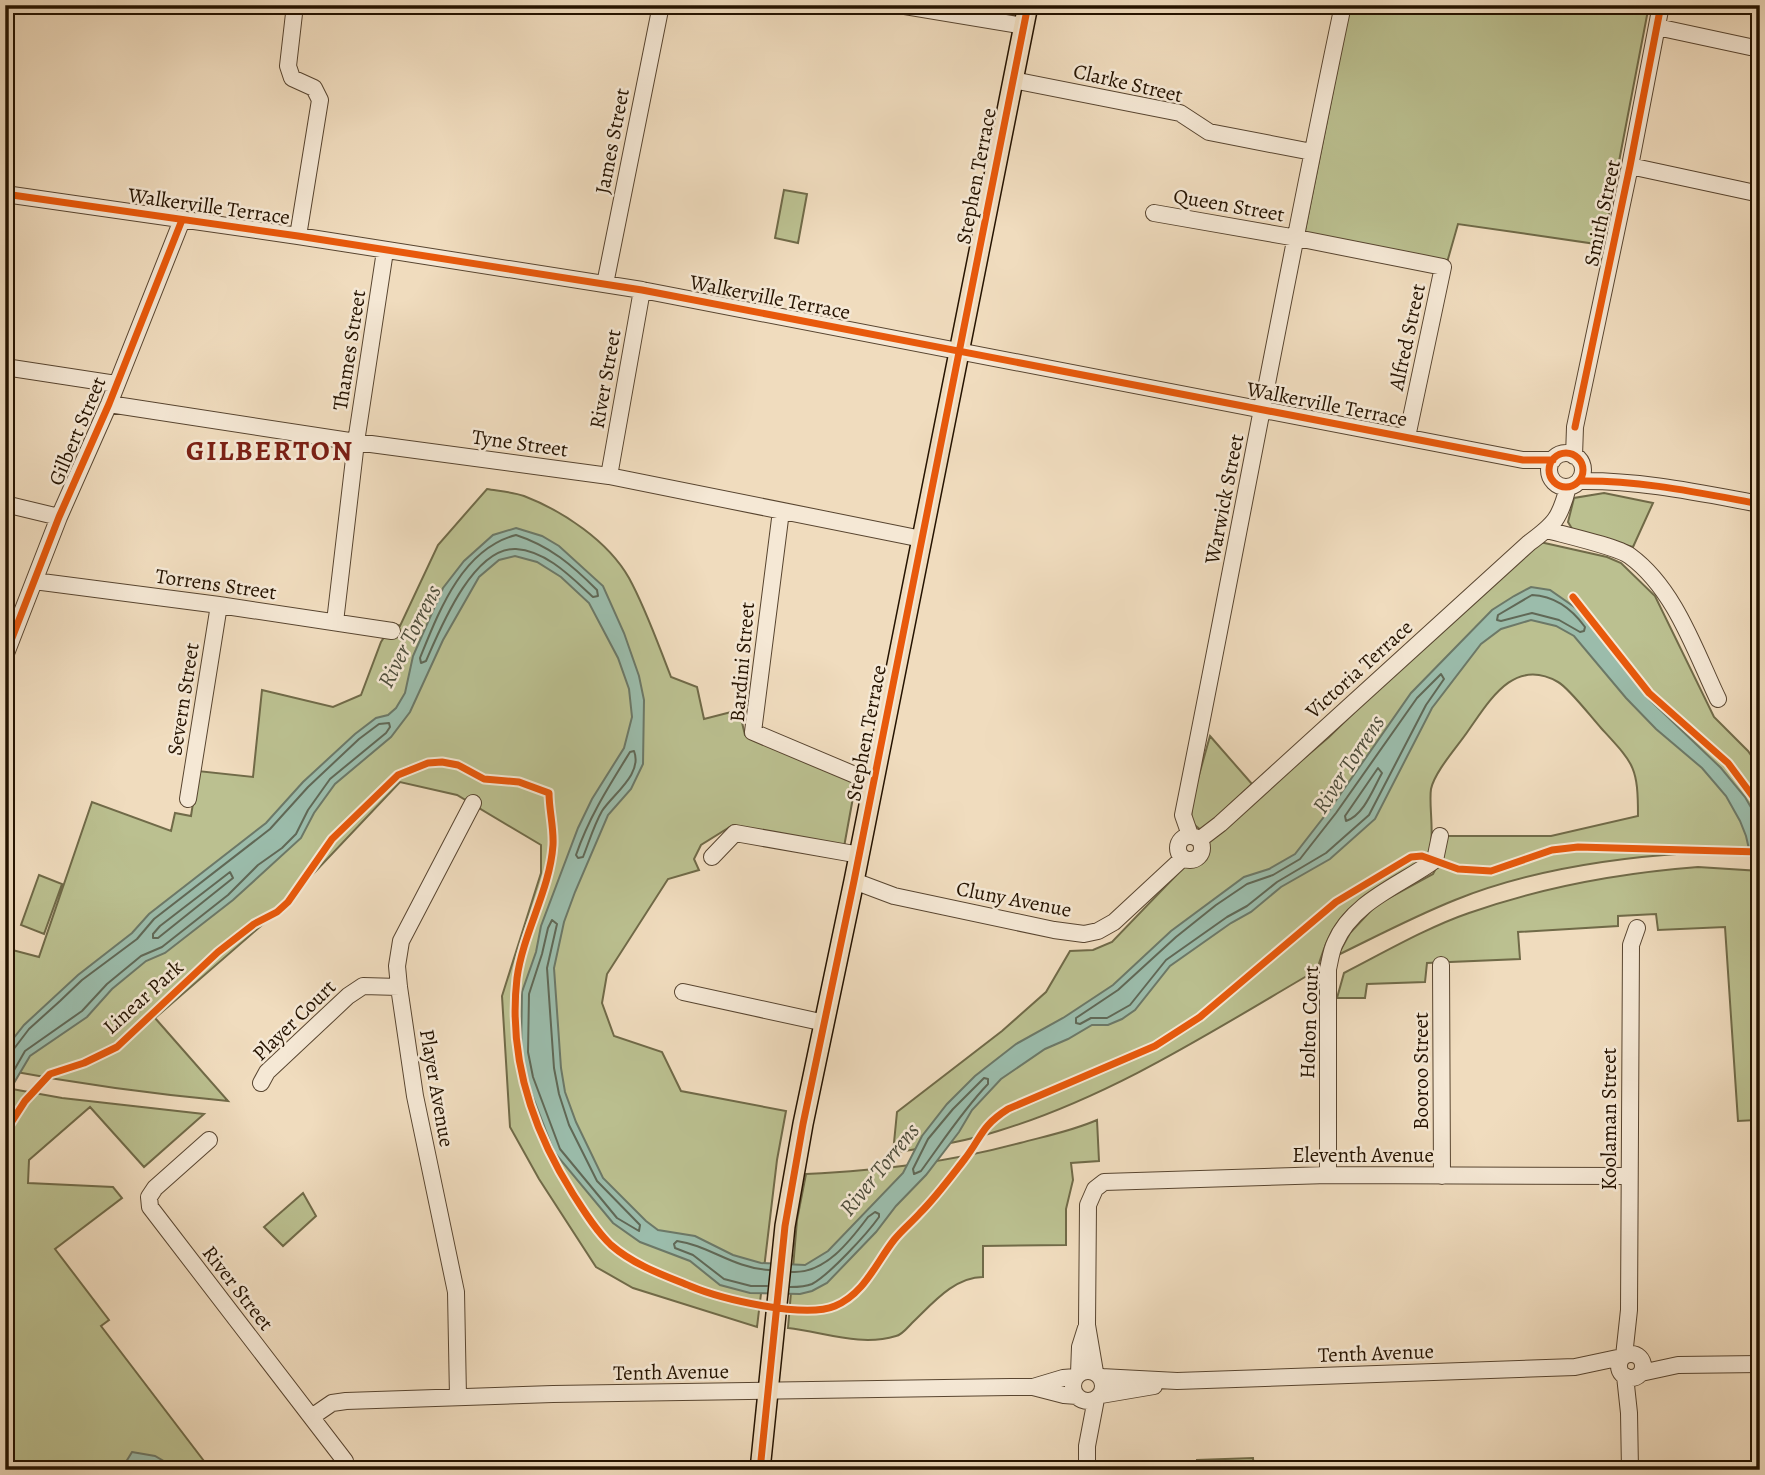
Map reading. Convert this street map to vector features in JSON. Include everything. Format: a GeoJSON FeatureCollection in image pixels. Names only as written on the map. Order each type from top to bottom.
{"type":"FeatureCollection","features":[{"type":"Feature","properties":{"kind":"main road","name":"Stephen Terrace"},"geometry":{"type":"LineString","coordinates":[[760,1470],[785,1226],[803,1124],[874,783],[1028,5]]}},
{"type":"Feature","properties":{"kind":"street"},"geometry":{"type":"LineString","coordinates":[[295,5],[288,66],[292,78],[314,88],[320,100],[299,236]]}},
{"type":"Feature","properties":{"kind":"street","name":"James Street"},"geometry":{"type":"LineString","coordinates":[[605,284],[661,5]]}},
{"type":"Feature","properties":{"kind":"street"},"geometry":{"type":"LineString","coordinates":[[900,5],[1024,26]]}},
{"type":"Feature","properties":{"kind":"street","name":"Warwick Street"},"geometry":{"type":"LineString","coordinates":[[1195,838],[1183,815],[1343,5]]}},
{"type":"Feature","properties":{"kind":"street","name":"Smith Street"},"geometry":{"type":"LineString","coordinates":[[1566,470],[1661,5]]}},
{"type":"Feature","properties":{"kind":"street"},"geometry":{"type":"LineString","coordinates":[[1657,27],[1750,47]]}},
{"type":"Feature","properties":{"kind":"street","name":"Clarke Street"},"geometry":{"type":"LineString","coordinates":[[1013,80],[1180,113],[1209,132],[1312,152]]}},
{"type":"Feature","properties":{"kind":"street"},"geometry":{"type":"LineString","coordinates":[[1630,166],[1760,194]]}},
{"type":"Feature","properties":{"kind":"street","name":"Walkerville Terrace"},"geometry":{"type":"LineString","coordinates":[[5,194],[299,236],[642,290],[1407,437],[1613,480],[1760,504]]}},
{"type":"Feature","properties":{"kind":"street","name":"Queen Street"},"geometry":{"type":"LineString","coordinates":[[1154,213],[1297,238]]}},
{"type":"Feature","properties":{"kind":"street","name":"Gilbert Street"},"geometry":{"type":"LineString","coordinates":[[5,656],[10,627],[34,581],[109,404],[182,220]]}},
{"type":"Feature","properties":{"kind":"street","name":"Alfred Street"},"geometry":{"type":"LineString","coordinates":[[1297,238],[1443,267],[1407,437]]}},
{"type":"Feature","properties":{"kind":"street","name":"Thames Street"},"geometry":{"type":"LineString","coordinates":[[335,622],[356,442],[385,251]]}},
{"type":"Feature","properties":{"kind":"street","name":"River Street"},"geometry":{"type":"LineString","coordinates":[[609,476],[642,290]]}},
{"type":"Feature","properties":{"kind":"street"},"geometry":{"type":"LineString","coordinates":[[5,366],[116,384]]}},
{"type":"Feature","properties":{"kind":"street","name":"Tyne Street"},"geometry":{"type":"LineString","coordinates":[[109,404],[356,442],[609,476],[922,539]]}},
{"type":"Feature","properties":{"kind":"street","name":"Victoria Terrace"},"geometry":{"type":"LineString","coordinates":[[1183,858],[1191,860],[1199,856],[1202,848],[1195,838],[1228,817],[1500,569],[1547,530],[1561,514],[1566,470]]}},
{"type":"Feature","properties":{"kind":"street"},"geometry":{"type":"LineString","coordinates":[[5,504],[59,517]]}},
{"type":"Feature","properties":{"kind":"street","name":"Bardini Street"},"geometry":{"type":"LineString","coordinates":[[781,511],[753,732],[874,783]]}},
{"type":"Feature","properties":{"kind":"street"},"geometry":{"type":"LineString","coordinates":[[1547,530],[1629,554],[1656,581],[1675,611],[1718,699]]}},
{"type":"Feature","properties":{"kind":"street","name":"Torrens Street"},"geometry":{"type":"LineString","coordinates":[[34,581],[392,631]]}},
{"type":"Feature","properties":{"kind":"street","name":"Severn Street"},"geometry":{"type":"LineString","coordinates":[[188,799],[219,605]]}},
{"type":"Feature","properties":{"kind":"street","name":"Player Avenue"},"geometry":{"type":"LineString","coordinates":[[458,1397],[456,1292],[415,1096],[397,965],[401,941],[473,803]]}},
{"type":"Feature","properties":{"kind":"street"},"geometry":{"type":"LineString","coordinates":[[712,857],[735,833],[859,855]]}},
{"type":"Feature","properties":{"kind":"street","name":"Holton Court"},"geometry":{"type":"LineString","coordinates":[[1328,1175],[1328,969],[1334,943],[1362,908],[1435,860],[1440,836]]}},
{"type":"Feature","properties":{"kind":"street","name":"Cluny Avenue"},"geometry":{"type":"LineString","coordinates":[[854,881],[894,896],[1054,930],[1084,933],[1098,932],[1114,922],[1183,858]]}},
{"type":"Feature","properties":{"kind":"street","name":"Koolaman Street"},"geometry":{"type":"LineString","coordinates":[[1630,1470],[1631,945],[1637,928]]}},
{"type":"Feature","properties":{"kind":"street","name":"Booroo Street"},"geometry":{"type":"LineString","coordinates":[[1441,965],[1442,1175]]}},
{"type":"Feature","properties":{"kind":"street","name":"Player Court"},"geometry":{"type":"LineString","coordinates":[[261,1083],[267,1072],[348,996],[363,986],[399,987]]}},
{"type":"Feature","properties":{"kind":"street"},"geometry":{"type":"LineString","coordinates":[[683,992],[825,1023]]}},
{"type":"Feature","properties":{"kind":"street","name":"River Street"},"geometry":{"type":"LineString","coordinates":[[208,1140],[155,1188],[149,1197],[150,1208],[313,1416],[345,1461],[345,1470]]}},
{"type":"Feature","properties":{"kind":"street","name":"Eleventh Avenue"},"geometry":{"type":"LineString","coordinates":[[1088,1375],[1080,1347],[1087,1325],[1088,1205],[1092,1194],[1104,1182],[1328,1175],[1629,1176]]}},
{"type":"Feature","properties":{"kind":"street","name":"Tenth Avenue"},"geometry":{"type":"LineString","coordinates":[[1034,1387],[1063,1378],[1088,1375],[1177,1381],[1575,1367],[1599,1371],[1630,1366],[1760,1364]]}},
{"type":"Feature","properties":{"kind":"street"},"geometry":{"type":"LineString","coordinates":[[1087,1446],[1098,1397],[1104,1386],[1088,1375],[1073,1385],[1078,1396],[1087,1446],[1087,1470]]}},
{"type":"Feature","properties":{"kind":"street","name":"Tenth Avenue"},"geometry":{"type":"LineString","coordinates":[[1098,1397],[1177,1381]]}},
{"type":"Feature","properties":{"kind":"street","name":"Tenth Avenue"},"geometry":{"type":"LineString","coordinates":[[313,1416],[336,1402],[458,1397],[1034,1387],[1078,1396]]}},
{"type":"Feature","properties":{"kind":"street"},"geometry":{"type":"LineString","coordinates":[[1078,1396],[1087,1401],[1098,1397]]}},
{"type":"Feature","properties":{"kind":"shaded area"},"geometry":{"type":"Polygon","coordinates":[[[1350,5],[1649,5],[1603,245],[1458,224],[1446,266],[1304,235],[1350,5]]]}},
{"type":"Feature","properties":{"kind":"shaded area"},"geometry":{"type":"Polygon","coordinates":[[[784,190],[807,194],[798,243],[775,238],[784,190]]]}},
{"type":"Feature","properties":{"kind":"shaded area"},"geometry":{"type":"Polygon","coordinates":[[[487,489],[520,495],[539,502],[583,529],[609,552],[620,564],[635,590],[671,677],[697,687],[704,719],[739,710],[745,735],[856,781],[844,847],[733,825],[701,845],[694,859],[699,870],[668,879],[607,974],[602,1003],[614,1036],[662,1052],[681,1091],[786,1111],[777,1160],[757,1327],[633,1288],[596,1267],[539,1179],[510,1127],[502,996],[541,873],[541,845],[457,795],[400,782],[277,912],[155,1018],[228,1101],[116,1088],[5,1070],[5,948],[39,957],[92,802],[171,831],[175,813],[191,816],[198,771],[253,777],[262,690],[333,707],[361,695],[381,642],[393,623],[400,626],[438,545],[487,489]]]}},
{"type":"Feature","properties":{"kind":"shaded area"},"geometry":{"type":"Polygon","coordinates":[[[1604,493],[1653,503],[1633,547],[1574,532],[1568,522],[1574,498],[1604,493]]]}},
{"type":"Feature","properties":{"kind":"shaded area"},"geometry":{"type":"Polygon","coordinates":[[[1540,542],[1607,557],[1621,563],[1655,596],[1714,717],[1748,751],[1760,768],[1760,850],[1690,847],[1690,853],[1600,862],[1541,873],[1455,900],[1338,955],[1350,933],[1376,905],[1433,874],[1442,857],[1440,836],[1551,836],[1638,816],[1637,786],[1632,767],[1621,750],[1580,703],[1558,682],[1542,676],[1516,678],[1485,707],[1437,774],[1430,797],[1431,847],[1424,861],[1363,898],[1343,915],[1329,937],[1317,970],[1162,1060],[1082,1100],[985,1135],[893,1153],[897,1112],[1002,1031],[1046,992],[1070,951],[1093,950],[1112,942],[1187,864],[1203,857],[1207,841],[1329,737],[1384,683],[1540,542]]]}},
{"type":"Feature","properties":{"kind":"shaded area"},"geometry":{"type":"Polygon","coordinates":[[[1210,736],[1252,784],[1202,831],[1191,822],[1192,800],[1210,736]]]}},
{"type":"Feature","properties":{"kind":"shaded area"},"geometry":{"type":"Polygon","coordinates":[[[1698,867],[1760,871],[1760,1178],[1757,1178],[1756,1120],[1738,1121],[1725,927],[1658,930],[1656,914],[1618,916],[1618,926],[1518,932],[1520,959],[1427,963],[1425,982],[1367,984],[1365,998],[1337,998],[1344,973],[1422,933],[1469,913],[1582,882],[1698,867]]]}},
{"type":"Feature","properties":{"kind":"shaded area"},"geometry":{"type":"Polygon","coordinates":[[[39,875],[62,884],[44,934],[21,925],[39,875]]]}},
{"type":"Feature","properties":{"kind":"shaded area"},"geometry":{"type":"Polygon","coordinates":[[[12,1089],[62,1098],[204,1114],[144,1167],[90,1107],[29,1160],[28,1183],[113,1187],[122,1198],[55,1249],[109,1320],[101,1326],[204,1461],[222,1470],[5,1470],[5,1098],[12,1089]]]}},
{"type":"Feature","properties":{"kind":"shaded area"},"geometry":{"type":"Polygon","coordinates":[[[1097,1120],[1099,1161],[1071,1163],[1073,1180],[1066,1209],[1066,1245],[983,1246],[983,1277],[972,1278],[953,1287],[898,1335],[869,1340],[788,1328],[797,1220],[806,1174],[940,1161],[1059,1133],[1097,1120]]]}},
{"type":"Feature","properties":{"kind":"shaded area"},"geometry":{"type":"Polygon","coordinates":[[[303,1193],[316,1216],[283,1246],[264,1227],[303,1193]]]}},
{"type":"Feature","properties":{"kind":"shaded area"},"geometry":{"type":"Polygon","coordinates":[[[1253,1458],[1254,1470],[1197,1470],[1197,1460],[1253,1458]]]}},
{"type":"Feature","properties":{"kind":"water","name":"River Torrens"},"geometry":{"type":"Polygon","coordinates":[[[516,528],[542,536],[559,546],[603,586],[624,633],[644,700],[643,764],[631,789],[608,815],[564,922],[554,968],[565,1092],[603,1178],[646,1221],[658,1230],[695,1236],[733,1255],[761,1263],[805,1265],[828,1251],[903,1173],[922,1136],[947,1104],[975,1076],[1016,1044],[1063,1018],[1113,985],[1171,931],[1244,877],[1269,869],[1295,854],[1411,693],[1492,610],[1531,587],[1550,590],[1583,613],[1650,700],[1721,768],[1745,797],[1760,823],[1760,897],[1740,821],[1726,796],[1702,768],[1656,729],[1574,636],[1556,626],[1531,620],[1501,629],[1481,644],[1432,708],[1375,819],[1330,859],[1281,887],[1251,912],[1170,966],[1135,1010],[1108,1025],[1092,1025],[1045,1049],[1001,1079],[972,1110],[926,1175],[827,1283],[800,1294],[750,1293],[720,1285],[690,1261],[640,1242],[613,1223],[554,1152],[526,1079],[521,1053],[522,992],[536,952],[541,926],[578,828],[592,799],[624,748],[632,717],[629,689],[618,658],[589,603],[561,577],[537,562],[515,556],[499,560],[479,577],[443,640],[410,712],[391,737],[335,784],[314,813],[301,838],[233,900],[165,953],[146,961],[112,989],[87,1017],[30,1056],[5,1098],[5,1049],[24,1025],[78,975],[132,933],[149,914],[266,823],[303,782],[355,734],[376,718],[388,715],[396,708],[405,693],[413,656],[443,588],[464,561],[493,535],[516,528]]]}},
{"type":"Feature","properties":{"kind":"water"},"geometry":{"type":"Polygon","coordinates":[[[132,1452],[155,1456],[179,1470],[121,1470],[132,1452]]]}},
{"type":"Feature","properties":{"kind":"cycle path"},"geometry":{"type":"LineString","coordinates":[[760,1470],[785,1226],[803,1124],[1028,5]]}},
{"type":"Feature","properties":{"kind":"cycle path"},"geometry":{"type":"LineString","coordinates":[[1575,427],[1661,5]]}},
{"type":"Feature","properties":{"kind":"cycle path"},"geometry":{"type":"LineString","coordinates":[[5,194],[298,236],[642,290],[1523,460],[1553,460]]}},
{"type":"Feature","properties":{"kind":"cycle path"},"geometry":{"type":"LineString","coordinates":[[5,656],[59,517],[109,404],[182,220]]}},
{"type":"Feature","properties":{"kind":"cycle path"},"geometry":{"type":"LineString","coordinates":[[1566,453],[1578,458],[1583,470],[1578,482],[1566,487],[1554,482],[1549,470],[1554,458],[1566,453]]}},
{"type":"Feature","properties":{"kind":"cycle path"},"geometry":{"type":"LineString","coordinates":[[1579,481],[1647,485],[1760,504]]}},
{"type":"Feature","properties":{"kind":"cycle path"},"geometry":{"type":"LineString","coordinates":[[1573,597],[1649,693],[1728,763],[1760,806]]}},
{"type":"Feature","properties":{"kind":"cycle path","name":"Linear Park"},"geometry":{"type":"LineString","coordinates":[[5,1132],[25,1101],[50,1074],[84,1063],[117,1047],[218,952],[254,924],[277,912],[288,902],[332,839],[398,775],[428,763],[458,765],[484,779],[519,782],[549,793],[553,839],[551,862],[520,961],[515,1007],[516,1036],[526,1091],[535,1118],[558,1169],[586,1214],[620,1252],[670,1278],[704,1291],[763,1306],[821,1309],[845,1301],[862,1286],[894,1240],[937,1194],[999,1115],[1155,1046],[1200,1017],[1336,902],[1411,857],[1422,856],[1458,869],[1491,871],[1552,850],[1578,847],[1760,852]]}},
{"type":"Feature","properties":{"kind":"district","name":"GILBERTON"},"geometry":{"type":"Point","coordinates":[270,450]}}]}
